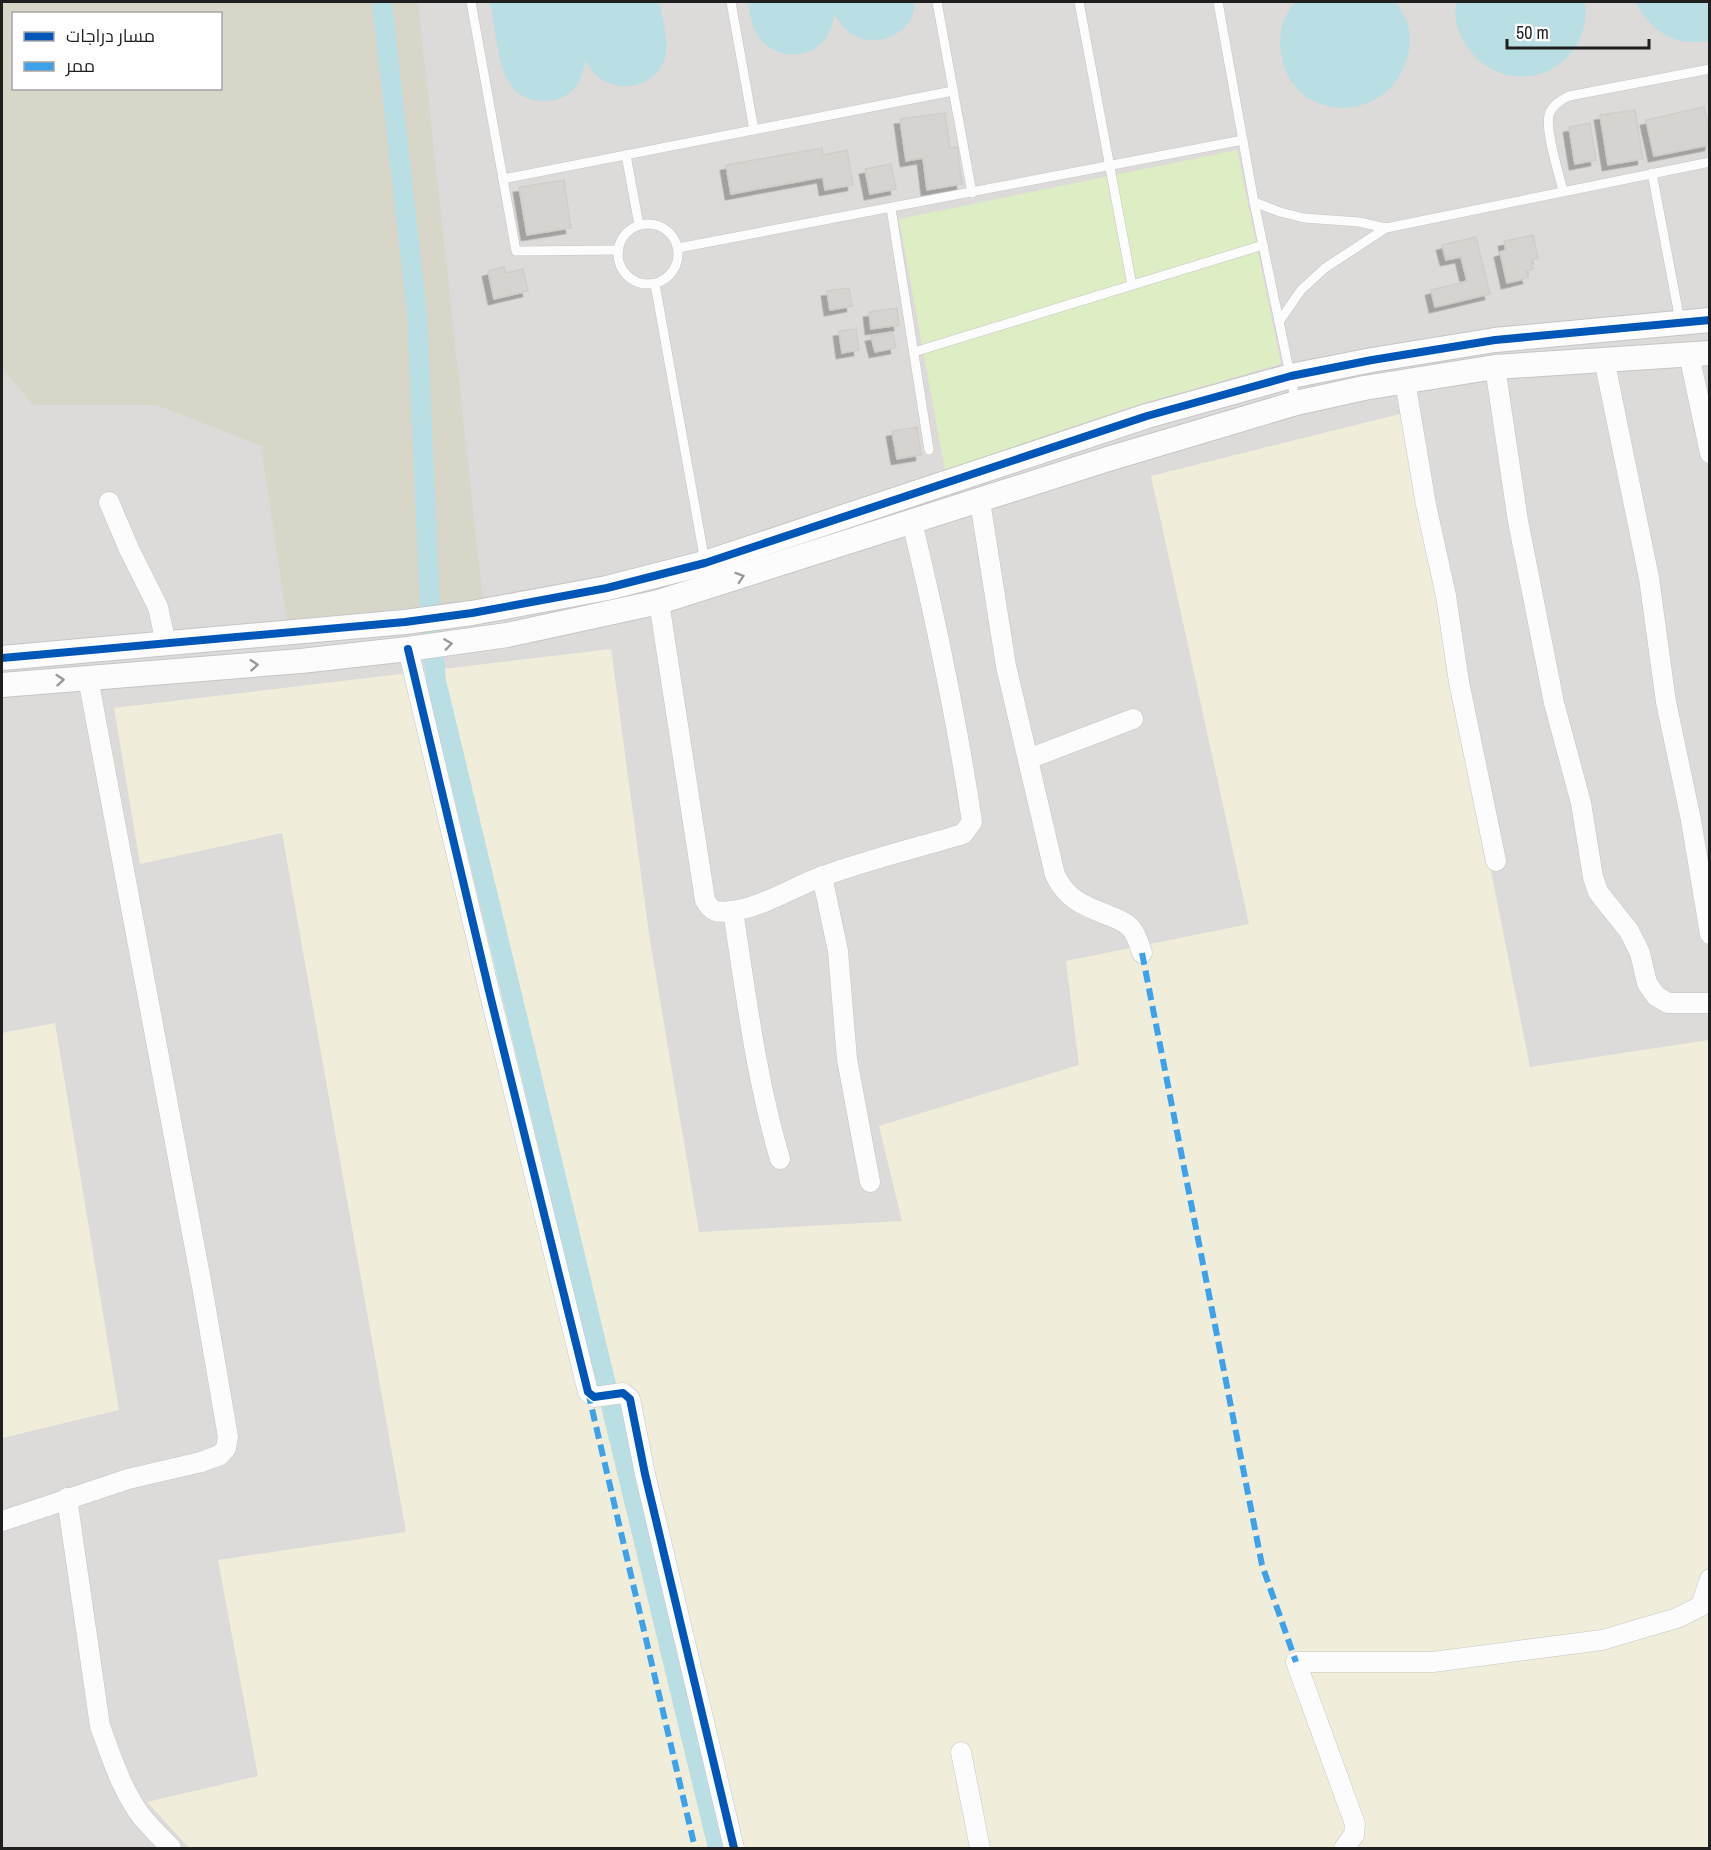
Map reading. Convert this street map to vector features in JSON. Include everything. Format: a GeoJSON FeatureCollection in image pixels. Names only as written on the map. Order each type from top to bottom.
{"type":"FeatureCollection","features":[{"type":"Feature","properties":{"kind":"street"},"geometry":{"type":"LineString","coordinates":[[2,685],[301,661],[408,650],[507,635],[659,602],[708,575],[1147,416],[1291,376],[1495,340],[1710,320]]}},
{"type":"Feature","properties":{"kind":"street"},"geometry":{"type":"LineString","coordinates":[[2,658],[405,622],[472,613],[607,588],[708,575],[912,522],[1108,459],[1296,403],[1364,388],[1495,367],[1699,353],[1710,453]]}},
{"type":"Feature","properties":{"kind":"street"},"geometry":{"type":"LineString","coordinates":[[1604,359],[1649,578],[1666,702],[1691,820],[1710,934]]}},
{"type":"Feature","properties":{"kind":"street"},"geometry":{"type":"LineString","coordinates":[[1495,367],[1518,521],[1554,703],[1581,803],[1593,876],[1598,892],[1629,931],[1640,953],[1647,983],[1656,996],[1668,1003],[1710,1003]]}},
{"type":"Feature","properties":{"kind":"street"},"geometry":{"type":"LineString","coordinates":[[1405,381],[1426,505],[1446,596],[1458,682],[1496,861]]}},
{"type":"Feature","properties":{"kind":"street"},"geometry":{"type":"LineString","coordinates":[[980,501],[1006,666],[1055,875],[1062,890],[1076,901],[1120,920],[1128,926],[1133,931],[1142,953]]}},
{"type":"Feature","properties":{"kind":"street"},"geometry":{"type":"LineString","coordinates":[[108,502],[158,607],[166,644]]}},
{"type":"Feature","properties":{"kind":"street"},"geometry":{"type":"LineString","coordinates":[[659,602],[705,900],[709,908],[716,912],[750,907],[822,876],[963,834],[972,822],[957,720],[933,606],[912,522]]}},
{"type":"Feature","properties":{"kind":"street"},"geometry":{"type":"LineString","coordinates":[[408,650],[588,1392],[594,1397],[609,1394],[628,1396],[630,1399],[645,1474],[735,1848]]}},
{"type":"Feature","properties":{"kind":"street"},"geometry":{"type":"LineString","coordinates":[[2,1521],[128,1479],[201,1462],[220,1455],[226,1448],[228,1437],[198,1263],[88,678]]}},
{"type":"Feature","properties":{"kind":"street"},"geometry":{"type":"LineString","coordinates":[[1028,759],[1133,719]]}},
{"type":"Feature","properties":{"kind":"street"},"geometry":{"type":"LineString","coordinates":[[822,876],[838,951],[847,1059],[870,1182]]}},
{"type":"Feature","properties":{"kind":"street"},"geometry":{"type":"LineString","coordinates":[[733,911],[753,1044],[769,1122],[780,1159]]}},
{"type":"Feature","properties":{"kind":"street"},"geometry":{"type":"LineString","coordinates":[[67,1498],[100,1726],[111,1758],[132,1801],[142,1817],[171,1848]]}},
{"type":"Feature","properties":{"kind":"street"},"geometry":{"type":"LineString","coordinates":[[1344,1848],[1354,1835],[1355,1824],[1296,1662],[1433,1662],[1602,1640],[1666,1622],[1705,1605],[1710,1579]]}},
{"type":"Feature","properties":{"kind":"street"},"geometry":{"type":"LineString","coordinates":[[961,1752],[980,1848]]}},
{"type":"Feature","properties":{"kind":"lane"},"geometry":{"type":"LineString","coordinates":[[471,2],[516,251],[619,250]]}},
{"type":"Feature","properties":{"kind":"lane"},"geometry":{"type":"LineString","coordinates":[[731,2],[754,130]]}},
{"type":"Feature","properties":{"kind":"lane"},"geometry":{"type":"LineString","coordinates":[[937,2],[972,193]]}},
{"type":"Feature","properties":{"kind":"lane"},"geometry":{"type":"LineString","coordinates":[[1079,2],[1132,285]]}},
{"type":"Feature","properties":{"kind":"lane"},"geometry":{"type":"LineString","coordinates":[[1218,2],[1254,202],[1296,403]]}},
{"type":"Feature","properties":{"kind":"lane"},"geometry":{"type":"LineString","coordinates":[[1563,191],[1549,130],[1549,115],[1557,102],[1569,96],[1710,69]]}},
{"type":"Feature","properties":{"kind":"lane"},"geometry":{"type":"LineString","coordinates":[[503,179],[953,91]]}},
{"type":"Feature","properties":{"kind":"lane"},"geometry":{"type":"LineString","coordinates":[[678,248],[1243,140]]}},
{"type":"Feature","properties":{"kind":"lane"},"geometry":{"type":"LineString","coordinates":[[626,155],[639,225]]}},
{"type":"Feature","properties":{"kind":"lane"},"geometry":{"type":"LineString","coordinates":[[1279,322],[1301,290],[1325,268],[1386,228],[1710,162]]}},
{"type":"Feature","properties":{"kind":"lane"},"geometry":{"type":"LineString","coordinates":[[1652,173],[1680,322]]}},
{"type":"Feature","properties":{"kind":"lane"},"geometry":{"type":"LineString","coordinates":[[1254,202],[1304,218],[1359,222],[1386,228]]}},
{"type":"Feature","properties":{"kind":"lane"},"geometry":{"type":"LineString","coordinates":[[891,208],[929,450]]}},
{"type":"Feature","properties":{"kind":"lane"},"geometry":{"type":"LineString","coordinates":[[639,225],[653,225],[664,229],[673,237],[678,248],[678,259],[674,270],[666,279],[655,284],[643,284],[632,280],[624,272],[619,261],[619,250],[623,238],[639,225]]}},
{"type":"Feature","properties":{"kind":"lane"},"geometry":{"type":"LineString","coordinates":[[914,352],[1263,245]]}},
{"type":"Feature","properties":{"kind":"lane"},"geometry":{"type":"LineString","coordinates":[[655,284],[708,575]]}},
{"type":"Feature","properties":{"kind":"shaded area"},"geometry":{"type":"Polygon","coordinates":[[[2,2],[1709,2],[1709,1848],[2,1848],[2,2]]]}},
{"type":"Feature","properties":{"kind":"shaded area"},"geometry":{"type":"Polygon","coordinates":[[[2,2],[418,2],[483,601],[287,620],[261,446],[156,405],[33,405],[2,368],[2,2]]]}},
{"type":"Feature","properties":{"kind":"shaded area"},"geometry":{"type":"Polygon","coordinates":[[[1400,414],[1530,1067],[1709,1040],[1709,1848],[189,1848],[147,1802],[258,1776],[218,1560],[406,1532],[282,833],[140,864],[114,708],[611,649],[649,934],[699,1232],[902,1221],[879,1126],[1079,1065],[1066,961],[1249,924],[1151,476],[1400,414]]]}},
{"type":"Feature","properties":{"kind":"shaded area"},"geometry":{"type":"Polygon","coordinates":[[[55,1023],[119,1410],[2,1438],[2,1033],[55,1023]]]}},
{"type":"Feature","properties":{"kind":"green space"},"geometry":{"type":"Polygon","coordinates":[[[1237,150],[1281,364],[1133,406],[945,470],[899,219],[1237,150]]]}},
{"type":"Feature","properties":{"kind":"water"},"geometry":{"type":"Polygon","coordinates":[[[490,2],[660,2],[666,40],[663,63],[651,78],[633,86],[623,86],[613,85],[601,79],[585,61],[579,82],[564,96],[544,101],[524,97],[509,83],[505,75],[499,55],[490,2]]]}},
{"type":"Feature","properties":{"kind":"water"},"geometry":{"type":"Polygon","coordinates":[[[748,2],[915,2],[909,22],[902,30],[884,39],[863,39],[853,35],[834,14],[830,31],[820,44],[812,50],[793,54],[774,50],[759,37],[753,25],[748,2]]]}},
{"type":"Feature","properties":{"kind":"water"},"geometry":{"type":"Polygon","coordinates":[[[1295,2],[1396,2],[1406,19],[1410,40],[1407,58],[1396,80],[1381,96],[1361,105],[1340,108],[1320,104],[1302,93],[1288,76],[1280,46],[1282,26],[1295,2]]]}},
{"type":"Feature","properties":{"kind":"water"},"geometry":{"type":"Polygon","coordinates":[[[1457,2],[1585,2],[1584,27],[1575,48],[1560,64],[1541,73],[1520,76],[1499,73],[1480,61],[1464,41],[1456,22],[1457,2]]]}},
{"type":"Feature","properties":{"kind":"water"},"geometry":{"type":"Polygon","coordinates":[[[1635,2],[1709,2],[1709,41],[1685,41],[1665,35],[1649,22],[1635,2]]]}},
{"type":"Feature","properties":{"kind":"building"},"geometry":{"type":"Polygon","coordinates":[[[1704,107],[1710,133],[1710,145],[1654,156],[1646,120],[1704,107]]]}},
{"type":"Feature","properties":{"kind":"building"},"geometry":{"type":"Polygon","coordinates":[[[1635,110],[1643,159],[1608,165],[1600,115],[1635,110]]]}},
{"type":"Feature","properties":{"kind":"building"},"geometry":{"type":"Polygon","coordinates":[[[945,113],[950,148],[957,147],[962,184],[927,190],[923,158],[906,161],[900,119],[945,113]]]}},
{"type":"Feature","properties":{"kind":"building"},"geometry":{"type":"Polygon","coordinates":[[[1590,123],[1596,160],[1575,164],[1569,127],[1590,123]]]}},
{"type":"Feature","properties":{"kind":"building"},"geometry":{"type":"Polygon","coordinates":[[[822,148],[823,155],[847,150],[853,185],[825,190],[823,177],[731,194],[726,165],[822,148]]]}},
{"type":"Feature","properties":{"kind":"building"},"geometry":{"type":"Polygon","coordinates":[[[891,164],[896,189],[870,194],[865,169],[891,164]]]}},
{"type":"Feature","properties":{"kind":"building"},"geometry":{"type":"Polygon","coordinates":[[[564,180],[571,228],[527,235],[519,187],[564,180]]]}},
{"type":"Feature","properties":{"kind":"building"},"geometry":{"type":"Polygon","coordinates":[[[1533,235],[1538,258],[1531,260],[1533,269],[1526,271],[1528,278],[1507,283],[1500,252],[1506,250],[1504,241],[1533,235]]]}},
{"type":"Feature","properties":{"kind":"building"},"geometry":{"type":"Polygon","coordinates":[[[1476,237],[1490,294],[1435,307],[1431,290],[1467,281],[1461,257],[1446,260],[1442,245],[1476,237]]]}},
{"type":"Feature","properties":{"kind":"building"},"geometry":{"type":"Polygon","coordinates":[[[504,267],[506,273],[523,269],[528,291],[494,299],[488,271],[504,267]]]}},
{"type":"Feature","properties":{"kind":"building"},"geometry":{"type":"Polygon","coordinates":[[[849,288],[852,306],[830,310],[827,291],[849,288]]]}},
{"type":"Feature","properties":{"kind":"building"},"geometry":{"type":"Polygon","coordinates":[[[897,308],[899,325],[871,329],[869,312],[897,308]]]}},
{"type":"Feature","properties":{"kind":"building"},"geometry":{"type":"Polygon","coordinates":[[[856,329],[859,350],[842,353],[839,331],[856,329]]]}},
{"type":"Feature","properties":{"kind":"building"},"geometry":{"type":"Polygon","coordinates":[[[892,332],[896,348],[875,352],[871,336],[892,332]]]}},
{"type":"Feature","properties":{"kind":"building"},"geometry":{"type":"Polygon","coordinates":[[[917,427],[921,455],[897,459],[892,431],[917,427]]]}},
{"type":"Feature","properties":{"kind":"waterway"},"geometry":{"type":"LineString","coordinates":[[382,2],[417,314],[430,608],[436,681],[718,1848]]}},
{"type":"Feature","properties":{"kind":"marked path"},"geometry":{"type":"LineString","coordinates":[[1142,953],[1262,1565],[1296,1662]]}},
{"type":"Feature","properties":{"kind":"marked path"},"geometry":{"type":"LineString","coordinates":[[588,1392],[695,1848]]}},
{"type":"Feature","properties":{"kind":"cycle path"},"geometry":{"type":"LineString","coordinates":[[2,658],[405,622],[472,613],[607,588],[705,563],[1147,416],[1291,376],[1495,340],[1710,320]]}},
{"type":"Feature","properties":{"kind":"cycle path"},"geometry":{"type":"LineString","coordinates":[[408,649],[588,1392],[594,1397],[623,1393],[630,1399],[645,1474],[734,1848]]}}]}
